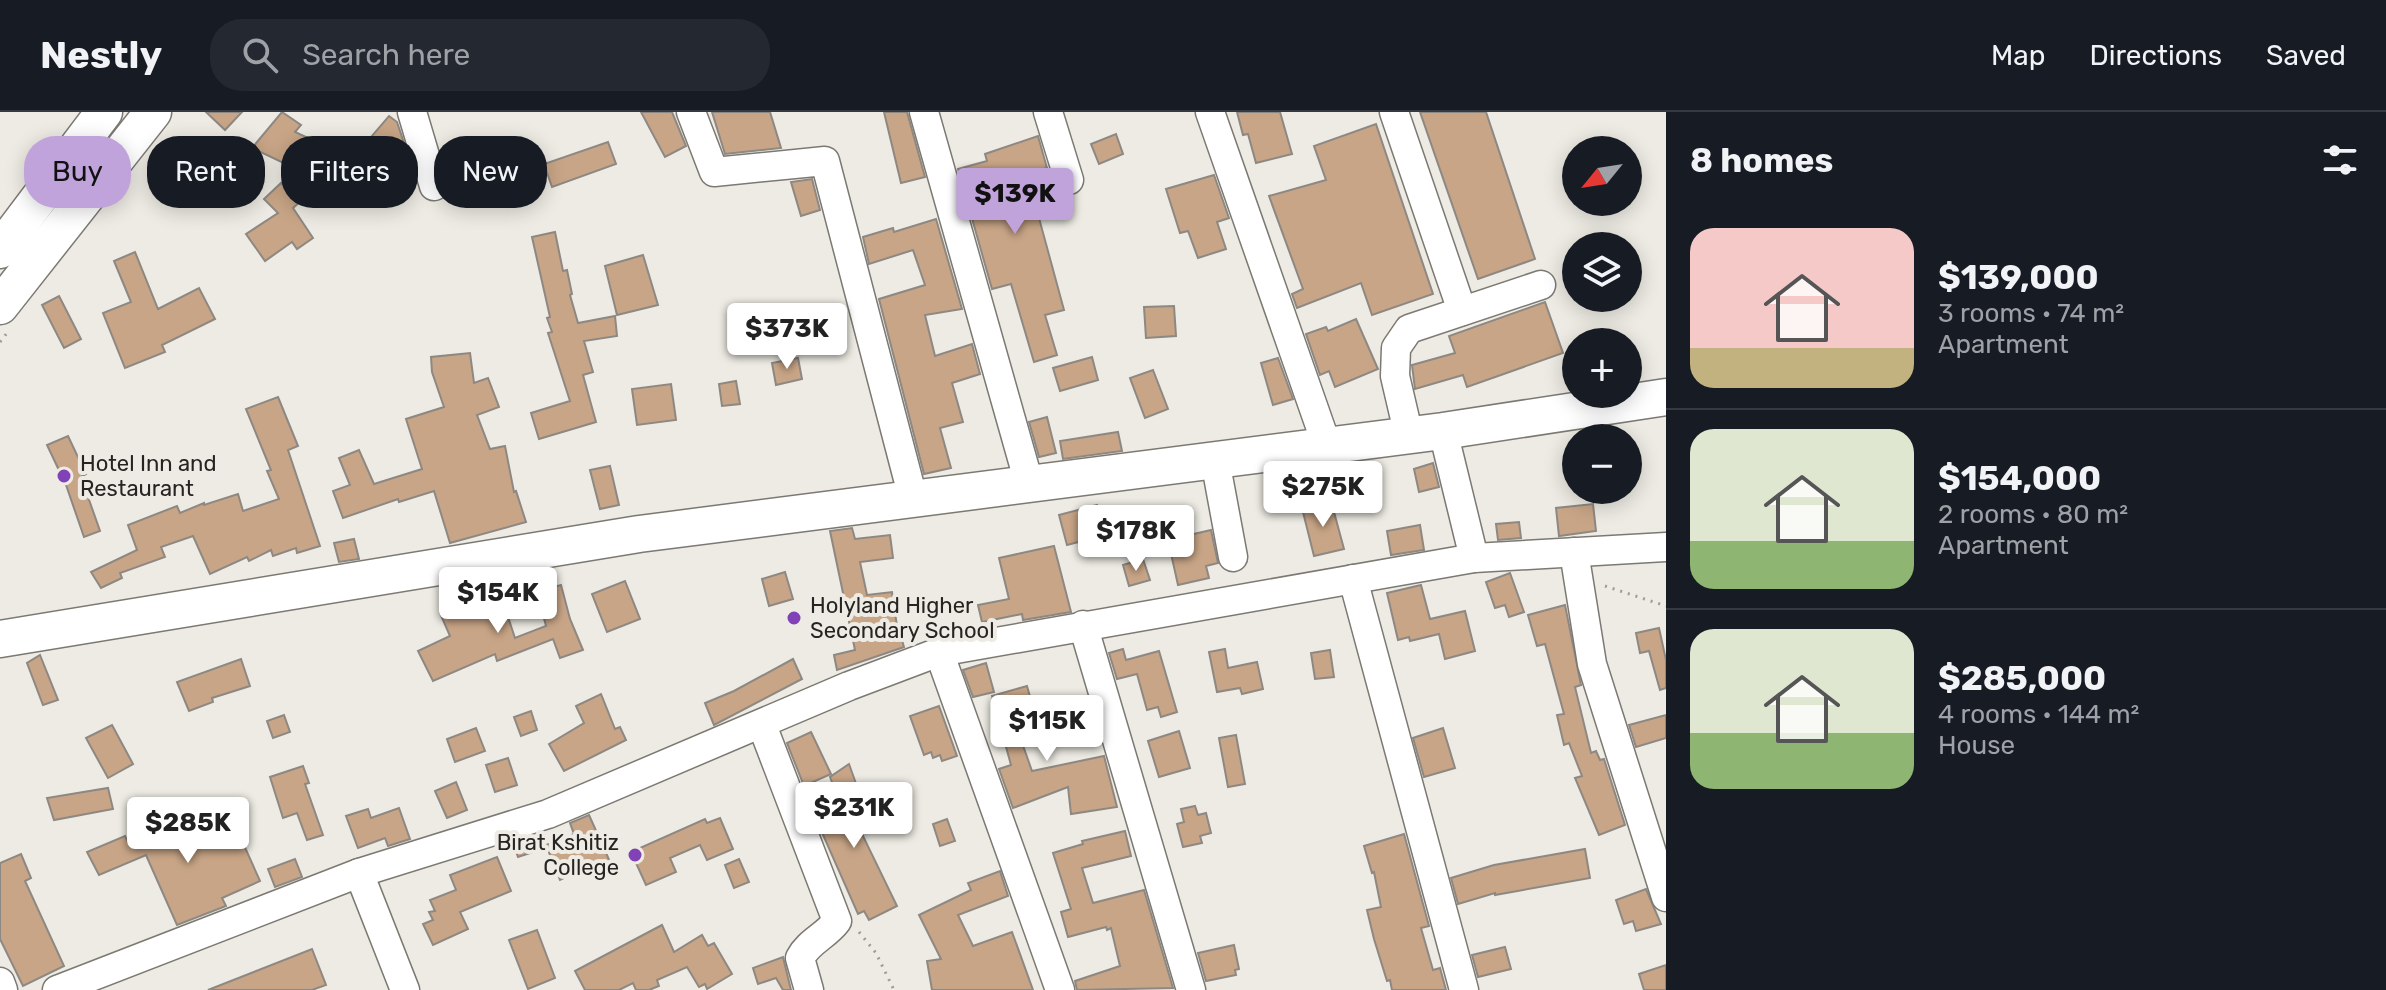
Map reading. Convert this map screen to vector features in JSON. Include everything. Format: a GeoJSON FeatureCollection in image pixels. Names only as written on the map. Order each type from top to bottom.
{"type":"FeatureCollection","features":[{"type":"Feature","properties":{"kind":"main road"},"geometry":{"type":"LineString","coordinates":[[0,250],[104,112]]}},
{"type":"Feature","properties":{"kind":"main road"},"geometry":{"type":"LineString","coordinates":[[0,306],[153,112]]}},
{"type":"Feature","properties":{"kind":"main road"},"geometry":{"type":"LineString","coordinates":[[0,639],[639,534],[1426,433],[1666,397]]}},
{"type":"Feature","properties":{"kind":"street"},"geometry":{"type":"LineString","coordinates":[[412,112],[434,186]]}},
{"type":"Feature","properties":{"kind":"street"},"geometry":{"type":"LineString","coordinates":[[691,112],[714,172],[825,161],[913,498]]}},
{"type":"Feature","properties":{"kind":"street"},"geometry":{"type":"LineString","coordinates":[[924,112],[1029,483]]}},
{"type":"Feature","properties":{"kind":"street"},"geometry":{"type":"LineString","coordinates":[[1048,112],[1069,180]]}},
{"type":"Feature","properties":{"kind":"street"},"geometry":{"type":"LineString","coordinates":[[1210,112],[1327,446]]}},
{"type":"Feature","properties":{"kind":"street"},"geometry":{"type":"LineString","coordinates":[[1394,112],[1462,311]]}},
{"type":"Feature","properties":{"kind":"street"},"geometry":{"type":"LineString","coordinates":[[1474,558],[1426,433],[1395,376],[1396,348],[1409,329],[1541,285]]}},
{"type":"Feature","properties":{"kind":"street"},"geometry":{"type":"LineString","coordinates":[[1215,460],[1233,557]]}},
{"type":"Feature","properties":{"kind":"street"},"geometry":{"type":"LineString","coordinates":[[57,990],[359,873],[548,814],[849,686],[939,652],[1474,558],[1666,547]]}},
{"type":"Feature","properties":{"kind":"street"},"geometry":{"type":"LineString","coordinates":[[1574,552],[1592,664],[1666,897]]}},
{"type":"Feature","properties":{"kind":"street"},"geometry":{"type":"LineString","coordinates":[[1353,579],[1464,990]]}},
{"type":"Feature","properties":{"kind":"street"},"geometry":{"type":"LineString","coordinates":[[1083,625],[1191,990]]}},
{"type":"Feature","properties":{"kind":"street"},"geometry":{"type":"LineString","coordinates":[[939,652],[1060,990]]}},
{"type":"Feature","properties":{"kind":"street"},"geometry":{"type":"LineString","coordinates":[[762,725],[837,921],[806,946],[800,958],[809,990]]}},
{"type":"Feature","properties":{"kind":"street"},"geometry":{"type":"LineString","coordinates":[[359,873],[405,990]]}},
{"type":"Feature","properties":{"kind":"street"},"geometry":{"type":"LineString","coordinates":[[0,982],[3,990]]}},
{"type":"Feature","properties":{"kind":"path"},"geometry":{"type":"LineString","coordinates":[[1602,585],[1666,606]]}},
{"type":"Feature","properties":{"kind":"path"},"geometry":{"type":"LineString","coordinates":[[837,921],[842,925],[852,925],[863,935],[876,953],[894,990]]}},
{"type":"Feature","properties":{"kind":"building"},"geometry":{"type":"Polygon","coordinates":[[[206,112],[242,112],[225,130],[206,112]]]}},
{"type":"Feature","properties":{"kind":"building"},"geometry":{"type":"Polygon","coordinates":[[[282,112],[301,125],[295,132],[304,136],[281,136],[281,162],[265,154],[265,136],[262,136],[282,112]]]}},
{"type":"Feature","properties":{"kind":"building"},"geometry":{"type":"Polygon","coordinates":[[[641,112],[672,112],[686,146],[665,157],[641,112]]]}},
{"type":"Feature","properties":{"kind":"building"},"geometry":{"type":"Polygon","coordinates":[[[712,112],[770,112],[781,148],[725,154],[712,112]]]}},
{"type":"Feature","properties":{"kind":"building"},"geometry":{"type":"Polygon","coordinates":[[[884,112],[907,112],[925,177],[901,183],[884,112]]]}},
{"type":"Feature","properties":{"kind":"building"},"geometry":{"type":"Polygon","coordinates":[[[1237,112],[1280,112],[1292,154],[1256,163],[1248,134],[1243,135],[1237,112]]]}},
{"type":"Feature","properties":{"kind":"building"},"geometry":{"type":"Polygon","coordinates":[[[1420,112],[1486,112],[1535,259],[1478,279],[1420,112]]]}},
{"type":"Feature","properties":{"kind":"building"},"geometry":{"type":"Polygon","coordinates":[[[389,116],[397,122],[402,136],[372,136],[389,116]]]}},
{"type":"Feature","properties":{"kind":"building"},"geometry":{"type":"Polygon","coordinates":[[[1376,124],[1433,294],[1372,315],[1361,283],[1297,308],[1292,294],[1303,289],[1269,196],[1326,180],[1314,146],[1376,124]]]}},
{"type":"Feature","properties":{"kind":"building"},"geometry":{"type":"Polygon","coordinates":[[[1116,134],[1123,154],[1099,164],[1091,144],[1116,134]]]}},
{"type":"Feature","properties":{"kind":"building"},"geometry":{"type":"Polygon","coordinates":[[[1038,136],[1047,168],[1027,174],[1064,310],[1045,315],[1057,355],[1034,362],[1011,284],[992,289],[958,169],[987,161],[985,154],[1038,136]]]}},
{"type":"Feature","properties":{"kind":"building"},"geometry":{"type":"Polygon","coordinates":[[[608,142],[616,164],[552,187],[547,163],[608,142]]]}},
{"type":"Feature","properties":{"kind":"building"},"geometry":{"type":"Polygon","coordinates":[[[1214,175],[1229,218],[1217,222],[1226,249],[1198,258],[1188,231],[1180,233],[1166,189],[1214,175]]]}},
{"type":"Feature","properties":{"kind":"building"},"geometry":{"type":"Polygon","coordinates":[[[812,179],[820,210],[801,216],[791,182],[812,179]]]}},
{"type":"Feature","properties":{"kind":"building"},"geometry":{"type":"Polygon","coordinates":[[[281,183],[281,208],[293,208],[313,238],[297,249],[292,242],[265,261],[246,234],[278,213],[265,198],[281,183]]]}},
{"type":"Feature","properties":{"kind":"building"},"geometry":{"type":"Polygon","coordinates":[[[936,219],[962,309],[925,315],[935,356],[972,344],[980,374],[952,383],[963,422],[940,428],[951,468],[924,474],[879,299],[925,285],[913,250],[869,264],[863,237],[893,228],[894,232],[936,219]]]}},
{"type":"Feature","properties":{"kind":"building"},"geometry":{"type":"Polygon","coordinates":[[[555,232],[578,323],[615,316],[617,336],[584,341],[593,372],[583,375],[596,422],[539,439],[531,413],[570,401],[548,333],[552,332],[547,318],[550,317],[532,237],[555,232]]]}},
{"type":"Feature","properties":{"kind":"building"},"geometry":{"type":"Polygon","coordinates":[[[135,252],[158,309],[199,288],[215,319],[162,345],[165,352],[125,368],[103,313],[131,302],[114,261],[135,252]]]}},
{"type":"Feature","properties":{"kind":"building"},"geometry":{"type":"Polygon","coordinates":[[[643,255],[658,305],[617,315],[605,266],[643,255]]]}},
{"type":"Feature","properties":{"kind":"building"},"geometry":{"type":"Polygon","coordinates":[[[59,296],[81,339],[64,348],[42,305],[59,296]]]}},
{"type":"Feature","properties":{"kind":"building"},"geometry":{"type":"Polygon","coordinates":[[[1545,302],[1562,353],[1467,387],[1463,375],[1415,389],[1412,365],[1455,353],[1449,336],[1545,302]]]}},
{"type":"Feature","properties":{"kind":"building"},"geometry":{"type":"Polygon","coordinates":[[[1174,306],[1176,336],[1146,338],[1144,307],[1174,306]]]}},
{"type":"Feature","properties":{"kind":"building"},"geometry":{"type":"Polygon","coordinates":[[[828,313],[831,337],[810,340],[806,317],[828,313]]]}},
{"type":"Feature","properties":{"kind":"building"},"geometry":{"type":"Polygon","coordinates":[[[1356,319],[1378,369],[1335,387],[1329,371],[1320,375],[1306,334],[1326,327],[1328,331],[1356,319]]]}},
{"type":"Feature","properties":{"kind":"building"},"geometry":{"type":"Polygon","coordinates":[[[470,353],[474,383],[488,378],[499,407],[477,415],[490,449],[505,446],[514,492],[526,522],[450,543],[434,491],[399,502],[398,499],[343,518],[333,491],[350,485],[339,458],[359,450],[374,484],[422,469],[406,419],[444,407],[432,372],[431,357],[470,353]]]}},
{"type":"Feature","properties":{"kind":"building"},"geometry":{"type":"Polygon","coordinates":[[[1092,357],[1098,380],[1060,391],[1053,368],[1092,357]]]}},
{"type":"Feature","properties":{"kind":"building"},"geometry":{"type":"Polygon","coordinates":[[[798,358],[802,379],[776,385],[772,363],[798,358]]]}},
{"type":"Feature","properties":{"kind":"building"},"geometry":{"type":"Polygon","coordinates":[[[1278,358],[1293,399],[1273,405],[1261,363],[1278,358]]]}},
{"type":"Feature","properties":{"kind":"building"},"geometry":{"type":"Polygon","coordinates":[[[1153,370],[1168,409],[1145,418],[1130,378],[1153,370]]]}},
{"type":"Feature","properties":{"kind":"building"},"geometry":{"type":"Polygon","coordinates":[[[736,381],[740,404],[722,406],[719,384],[736,381]]]}},
{"type":"Feature","properties":{"kind":"building"},"geometry":{"type":"Polygon","coordinates":[[[671,384],[676,420],[637,425],[632,389],[671,384]]]}},
{"type":"Feature","properties":{"kind":"building"},"geometry":{"type":"Polygon","coordinates":[[[278,397],[298,446],[288,450],[320,546],[297,553],[296,548],[273,556],[271,550],[210,574],[193,536],[161,547],[165,557],[120,573],[122,578],[101,588],[91,572],[137,550],[128,525],[177,506],[180,513],[238,494],[243,511],[279,499],[267,471],[271,470],[246,409],[278,397]]]}},
{"type":"Feature","properties":{"kind":"building"},"geometry":{"type":"Polygon","coordinates":[[[1047,417],[1056,453],[1039,457],[1029,422],[1047,417]]]}},
{"type":"Feature","properties":{"kind":"building"},"geometry":{"type":"Polygon","coordinates":[[[1118,432],[1122,451],[1063,459],[1060,441],[1118,432]]]}},
{"type":"Feature","properties":{"kind":"building"},"geometry":{"type":"Polygon","coordinates":[[[68,436],[86,474],[81,477],[100,531],[84,537],[66,485],[47,445],[68,436]]]}},
{"type":"Feature","properties":{"kind":"building"},"geometry":{"type":"Polygon","coordinates":[[[1433,463],[1439,487],[1419,492],[1414,469],[1433,463]]]}},
{"type":"Feature","properties":{"kind":"building"},"geometry":{"type":"Polygon","coordinates":[[[610,466],[619,505],[600,509],[590,470],[610,466]]]}},
{"type":"Feature","properties":{"kind":"building"},"geometry":{"type":"Polygon","coordinates":[[[1331,501],[1344,549],[1314,556],[1302,508],[1331,501]]]}},
{"type":"Feature","properties":{"kind":"building"},"geometry":{"type":"Polygon","coordinates":[[[1593,504],[1596,531],[1559,536],[1556,508],[1593,504]]]}},
{"type":"Feature","properties":{"kind":"building"},"geometry":{"type":"Polygon","coordinates":[[[1097,505],[1105,535],[1067,545],[1059,515],[1097,505]]]}},
{"type":"Feature","properties":{"kind":"building"},"geometry":{"type":"Polygon","coordinates":[[[1519,522],[1521,538],[1498,540],[1496,524],[1519,522]]]}},
{"type":"Feature","properties":{"kind":"building"},"geometry":{"type":"Polygon","coordinates":[[[1420,525],[1424,550],[1391,555],[1387,531],[1420,525]]]}},
{"type":"Feature","properties":{"kind":"building"},"geometry":{"type":"Polygon","coordinates":[[[852,528],[855,539],[890,535],[893,558],[860,562],[867,595],[892,592],[898,633],[904,647],[837,670],[834,655],[855,650],[830,531],[852,528]]]}},
{"type":"Feature","properties":{"kind":"building"},"geometry":{"type":"Polygon","coordinates":[[[1211,530],[1218,563],[1206,566],[1209,578],[1178,585],[1168,540],[1211,530]]]}},
{"type":"Feature","properties":{"kind":"building"},"geometry":{"type":"Polygon","coordinates":[[[354,539],[359,559],[339,562],[334,543],[354,539]]]}},
{"type":"Feature","properties":{"kind":"building"},"geometry":{"type":"Polygon","coordinates":[[[1054,546],[1071,612],[1023,620],[1022,614],[982,622],[978,605],[1009,599],[999,558],[1054,546]]]}},
{"type":"Feature","properties":{"kind":"building"},"geometry":{"type":"Polygon","coordinates":[[[1143,559],[1150,580],[1129,586],[1123,565],[1143,559]]]}},
{"type":"Feature","properties":{"kind":"building"},"geometry":{"type":"Polygon","coordinates":[[[785,572],[793,599],[769,606],[762,579],[785,572]]]}},
{"type":"Feature","properties":{"kind":"building"},"geometry":{"type":"Polygon","coordinates":[[[1510,573],[1524,612],[1509,617],[1505,605],[1495,608],[1486,582],[1510,573]]]}},
{"type":"Feature","properties":{"kind":"building"},"geometry":{"type":"Polygon","coordinates":[[[625,581],[640,619],[607,632],[592,594],[625,581]]]}},
{"type":"Feature","properties":{"kind":"building"},"geometry":{"type":"Polygon","coordinates":[[[561,585],[583,650],[560,658],[553,639],[497,661],[495,654],[433,681],[418,651],[450,636],[440,613],[459,605],[462,613],[502,599],[515,638],[546,626],[537,592],[561,585]]]}},
{"type":"Feature","properties":{"kind":"building"},"geometry":{"type":"Polygon","coordinates":[[[1421,585],[1430,619],[1465,611],[1475,651],[1445,659],[1439,634],[1410,641],[1409,637],[1398,640],[1387,593],[1421,585]]]}},
{"type":"Feature","properties":{"kind":"building"},"geometry":{"type":"Polygon","coordinates":[[[1565,605],[1581,685],[1575,687],[1591,753],[1596,751],[1600,760],[1604,759],[1625,825],[1599,835],[1575,778],[1582,776],[1569,743],[1564,745],[1557,715],[1564,714],[1545,644],[1537,646],[1528,615],[1565,605]]]}},
{"type":"Feature","properties":{"kind":"building"},"geometry":{"type":"Polygon","coordinates":[[[1659,628],[1666,660],[1666,688],[1660,690],[1649,651],[1640,653],[1636,633],[1659,628]]]}},
{"type":"Feature","properties":{"kind":"building"},"geometry":{"type":"Polygon","coordinates":[[[1123,649],[1126,660],[1159,651],[1177,712],[1161,717],[1158,707],[1147,710],[1137,674],[1117,679],[1109,653],[1123,649]]]}},
{"type":"Feature","properties":{"kind":"building"},"geometry":{"type":"Polygon","coordinates":[[[1225,649],[1228,668],[1257,662],[1263,689],[1242,694],[1240,688],[1217,692],[1209,652],[1225,649]]]}},
{"type":"Feature","properties":{"kind":"building"},"geometry":{"type":"Polygon","coordinates":[[[1330,650],[1334,677],[1315,679],[1311,653],[1330,650]]]}},
{"type":"Feature","properties":{"kind":"building"},"geometry":{"type":"Polygon","coordinates":[[[40,655],[58,700],[43,705],[27,663],[40,655]]]}},
{"type":"Feature","properties":{"kind":"building"},"geometry":{"type":"Polygon","coordinates":[[[241,659],[250,686],[212,698],[213,702],[189,711],[177,682],[241,659]]]}},
{"type":"Feature","properties":{"kind":"building"},"geometry":{"type":"Polygon","coordinates":[[[793,659],[802,679],[714,725],[705,703],[793,659]]]}},
{"type":"Feature","properties":{"kind":"building"},"geometry":{"type":"Polygon","coordinates":[[[986,663],[994,692],[973,697],[963,670],[986,663]]]}},
{"type":"Feature","properties":{"kind":"building"},"geometry":{"type":"Polygon","coordinates":[[[1027,686],[1040,732],[1020,737],[1032,771],[1104,756],[1117,807],[1071,814],[1068,787],[1013,808],[999,769],[1011,765],[992,696],[1027,686]]]}},
{"type":"Feature","properties":{"kind":"building"},"geometry":{"type":"Polygon","coordinates":[[[601,694],[615,729],[620,727],[626,740],[564,771],[549,744],[584,723],[576,706],[601,694]]]}},
{"type":"Feature","properties":{"kind":"building"},"geometry":{"type":"Polygon","coordinates":[[[939,706],[957,756],[942,761],[940,755],[933,758],[931,752],[924,755],[910,716],[939,706]]]}},
{"type":"Feature","properties":{"kind":"building"},"geometry":{"type":"Polygon","coordinates":[[[531,711],[537,730],[521,736],[514,717],[531,711]]]}},
{"type":"Feature","properties":{"kind":"building"},"geometry":{"type":"Polygon","coordinates":[[[284,715],[290,732],[273,738],[267,721],[284,715]]]}},
{"type":"Feature","properties":{"kind":"building"},"geometry":{"type":"Polygon","coordinates":[[[1666,715],[1666,738],[1636,747],[1629,725],[1666,715]]]}},
{"type":"Feature","properties":{"kind":"building"},"geometry":{"type":"Polygon","coordinates":[[[112,725],[133,764],[108,778],[86,738],[112,725]]]}},
{"type":"Feature","properties":{"kind":"building"},"geometry":{"type":"Polygon","coordinates":[[[476,728],[485,751],[455,762],[447,739],[476,728]]]}},
{"type":"Feature","properties":{"kind":"building"},"geometry":{"type":"Polygon","coordinates":[[[1443,728],[1455,768],[1424,777],[1413,738],[1443,728]]]}},
{"type":"Feature","properties":{"kind":"building"},"geometry":{"type":"Polygon","coordinates":[[[1179,731],[1190,768],[1159,777],[1148,741],[1179,731]]]}},
{"type":"Feature","properties":{"kind":"building"},"geometry":{"type":"Polygon","coordinates":[[[811,732],[831,774],[804,786],[787,743],[811,732]]]}},
{"type":"Feature","properties":{"kind":"building"},"geometry":{"type":"Polygon","coordinates":[[[1236,735],[1245,784],[1228,787],[1219,738],[1236,735]]]}},
{"type":"Feature","properties":{"kind":"building"},"geometry":{"type":"Polygon","coordinates":[[[508,758],[517,785],[495,792],[486,765],[508,758]]]}},
{"type":"Feature","properties":{"kind":"building"},"geometry":{"type":"Polygon","coordinates":[[[849,764],[859,792],[850,795],[868,829],[861,832],[897,906],[869,920],[864,911],[858,914],[816,819],[841,806],[830,777],[849,764]]]}},
{"type":"Feature","properties":{"kind":"building"},"geometry":{"type":"Polygon","coordinates":[[[303,766],[309,783],[305,784],[323,835],[307,840],[297,813],[283,818],[270,777],[303,766]]]}},
{"type":"Feature","properties":{"kind":"building"},"geometry":{"type":"Polygon","coordinates":[[[456,782],[467,810],[447,818],[435,791],[456,782]]]}},
{"type":"Feature","properties":{"kind":"building"},"geometry":{"type":"Polygon","coordinates":[[[108,788],[113,809],[54,820],[47,798],[108,788]]]}},
{"type":"Feature","properties":{"kind":"building"},"geometry":{"type":"Polygon","coordinates":[[[1195,806],[1198,815],[1206,813],[1211,833],[1200,836],[1202,843],[1183,847],[1177,824],[1184,822],[1181,809],[1195,806]]]}},
{"type":"Feature","properties":{"kind":"building"},"geometry":{"type":"Polygon","coordinates":[[[399,808],[410,839],[388,846],[385,838],[358,848],[346,816],[368,809],[371,818],[399,808]]]}},
{"type":"Feature","properties":{"kind":"building"},"geometry":{"type":"Polygon","coordinates":[[[230,814],[260,881],[222,898],[226,906],[177,925],[146,855],[99,875],[87,852],[125,836],[130,846],[187,820],[192,830],[230,814]]]}},
{"type":"Feature","properties":{"kind":"building"},"geometry":{"type":"Polygon","coordinates":[[[589,815],[615,873],[595,881],[589,866],[560,880],[546,845],[574,834],[570,823],[589,815]]]}},
{"type":"Feature","properties":{"kind":"building"},"geometry":{"type":"Polygon","coordinates":[[[720,818],[733,849],[707,860],[700,845],[670,858],[676,872],[646,885],[631,852],[705,819],[707,823],[720,818]]]}},
{"type":"Feature","properties":{"kind":"building"},"geometry":{"type":"Polygon","coordinates":[[[947,819],[955,841],[940,846],[933,824],[947,819]]]}},
{"type":"Feature","properties":{"kind":"building"},"geometry":{"type":"Polygon","coordinates":[[[1125,831],[1131,856],[1082,868],[1093,903],[1144,890],[1173,988],[1077,990],[1075,981],[1120,966],[1111,928],[1068,937],[1061,912],[1071,909],[1053,853],[1083,844],[1082,841],[1125,831]]]}},
{"type":"Feature","properties":{"kind":"building"},"geometry":{"type":"Polygon","coordinates":[[[1404,834],[1429,926],[1421,928],[1433,970],[1440,968],[1446,990],[1392,990],[1374,939],[1367,910],[1381,907],[1374,872],[1364,846],[1404,834]]]}},
{"type":"Feature","properties":{"kind":"building"},"geometry":{"type":"Polygon","coordinates":[[[534,836],[539,850],[518,857],[513,843],[534,836]]]}},
{"type":"Feature","properties":{"kind":"building"},"geometry":{"type":"Polygon","coordinates":[[[1585,849],[1590,878],[1495,893],[1458,904],[1451,878],[1494,865],[1585,849]]]}},
{"type":"Feature","properties":{"kind":"building"},"geometry":{"type":"Polygon","coordinates":[[[21,854],[31,878],[25,881],[64,966],[23,986],[0,939],[0,863],[21,854]]]}},
{"type":"Feature","properties":{"kind":"building"},"geometry":{"type":"Polygon","coordinates":[[[497,857],[511,891],[460,912],[468,929],[433,945],[423,924],[433,920],[429,912],[435,911],[430,900],[456,890],[450,875],[497,857]]]}},
{"type":"Feature","properties":{"kind":"building"},"geometry":{"type":"Polygon","coordinates":[[[295,859],[302,877],[275,887],[268,869],[295,859]]]}},
{"type":"Feature","properties":{"kind":"building"},"geometry":{"type":"Polygon","coordinates":[[[739,859],[749,882],[734,888],[725,865],[739,859]]]}},
{"type":"Feature","properties":{"kind":"building"},"geometry":{"type":"Polygon","coordinates":[[[1000,871],[1008,896],[958,915],[973,946],[1012,932],[1033,990],[932,990],[927,961],[941,959],[919,915],[971,890],[968,883],[1000,871]]]}},
{"type":"Feature","properties":{"kind":"building"},"geometry":{"type":"Polygon","coordinates":[[[1646,889],[1661,924],[1636,931],[1633,921],[1624,924],[1616,900],[1646,889]]]}},
{"type":"Feature","properties":{"kind":"building"},"geometry":{"type":"Polygon","coordinates":[[[662,925],[674,952],[702,935],[708,946],[714,943],[732,974],[707,989],[705,984],[699,987],[687,967],[657,980],[659,986],[649,990],[636,990],[633,983],[619,990],[585,990],[575,971],[662,925]]]}},
{"type":"Feature","properties":{"kind":"building"},"geometry":{"type":"Polygon","coordinates":[[[537,930],[555,978],[528,989],[509,940],[537,930]]]}},
{"type":"Feature","properties":{"kind":"building"},"geometry":{"type":"Polygon","coordinates":[[[1234,945],[1239,969],[1235,970],[1236,975],[1206,981],[1198,953],[1234,945]]]}},
{"type":"Feature","properties":{"kind":"building"},"geometry":{"type":"Polygon","coordinates":[[[1505,947],[1511,969],[1478,977],[1472,955],[1505,947]]]}},
{"type":"Feature","properties":{"kind":"building"},"geometry":{"type":"Polygon","coordinates":[[[312,949],[326,985],[312,990],[208,990],[312,949]]]}},
{"type":"Feature","properties":{"kind":"building"},"geometry":{"type":"Polygon","coordinates":[[[783,957],[791,990],[783,990],[776,978],[758,984],[753,968],[783,957]]]}},
{"type":"Feature","properties":{"kind":"building"},"geometry":{"type":"Polygon","coordinates":[[[1666,965],[1666,990],[1644,990],[1639,974],[1666,965]]]}},
{"type":"Feature","properties":{"kind":"place","name":"Hotel Inn and Restaurant"},"geometry":{"type":"Point","coordinates":[64,476]}},
{"type":"Feature","properties":{"kind":"place","name":"Holyland Higher Secondary School"},"geometry":{"type":"Point","coordinates":[794,618]}},
{"type":"Feature","properties":{"kind":"place","name":"Birat Kshitiz College"},"geometry":{"type":"Point","coordinates":[635,855]}}]}
